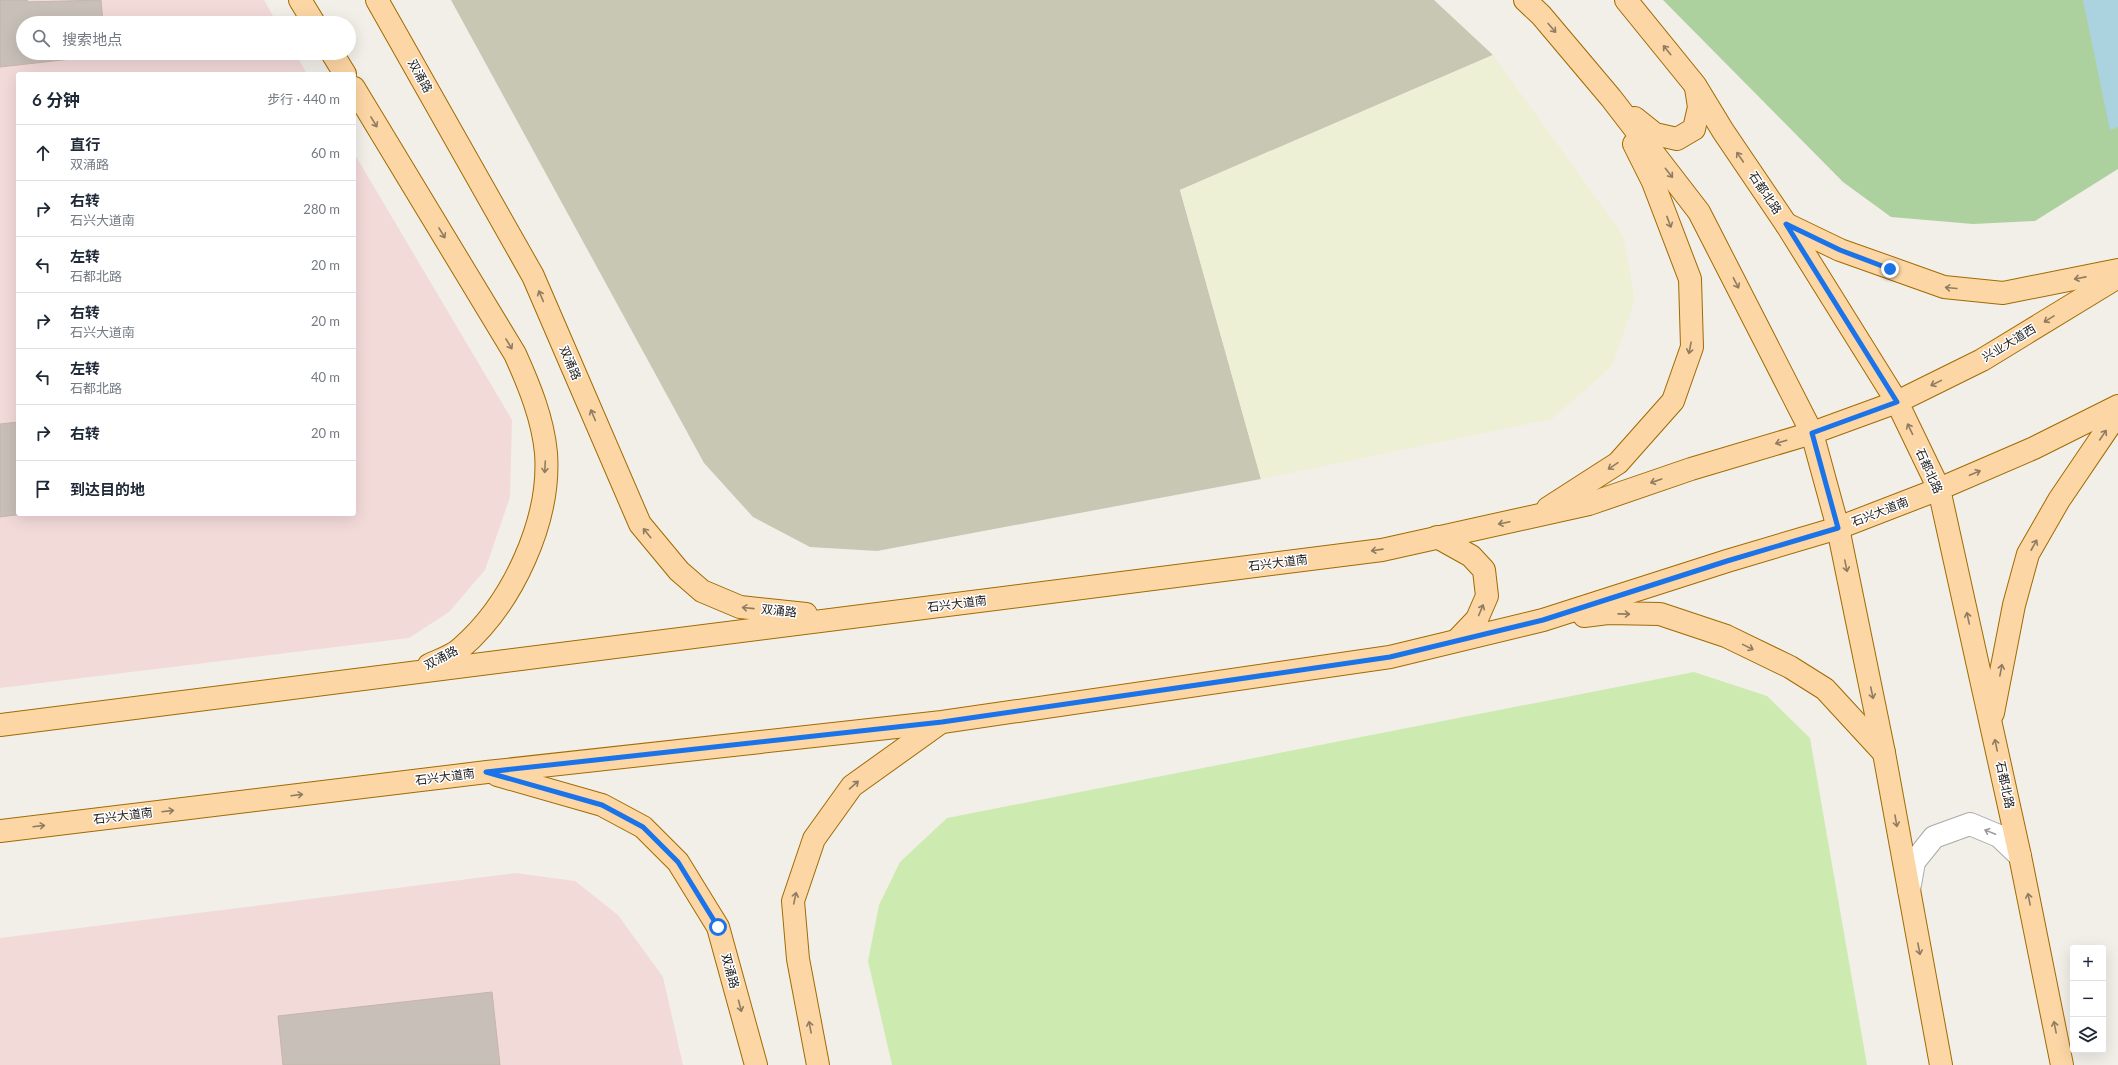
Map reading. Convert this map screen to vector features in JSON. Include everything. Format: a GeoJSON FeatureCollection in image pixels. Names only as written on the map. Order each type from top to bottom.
{"type":"FeatureCollection","features":[{"type":"Feature","properties":{"kind":"main road"},"geometry":{"type":"LineString","coordinates":[[300,0],[310,16]]}},
{"type":"Feature","properties":{"kind":"main road","name":"双涌路"},"geometry":{"type":"LineString","coordinates":[[377,0],[533,276],[640,524],[679,571],[702,591],[740,607],[843,618]]}},
{"type":"Feature","properties":{"kind":"main road"},"geometry":{"type":"LineString","coordinates":[[1525,0],[1542,15],[1611,98],[1699,212],[1812,433],[1838,528],[1884,753],[1941,1065]]}},
{"type":"Feature","properties":{"kind":"main road","name":"石都北路"},"geometry":{"type":"LineString","coordinates":[[1626,0],[1696,85],[1723,131],[1786,224],[1897,402],[1940,489],[2020,856],[2062,1065]]}},
{"type":"Feature","properties":{"kind":"main road"},"geometry":{"type":"LineString","coordinates":[[336,60],[344,72]]}},
{"type":"Feature","properties":{"kind":"main road"},"geometry":{"type":"LineString","coordinates":[[1611,98],[1655,134],[1677,139],[1694,129],[1699,107],[1696,85]]}},
{"type":"Feature","properties":{"kind":"main road","name":"双涌路"},"geometry":{"type":"LineString","coordinates":[[356,91],[515,354],[531,390],[546,453],[542,500],[532,543],[506,597],[490,619],[460,649],[413,672]]}},
{"type":"Feature","properties":{"kind":"main road"},"geometry":{"type":"LineString","coordinates":[[1536,516],[1618,463],[1673,402],[1692,347],[1690,279],[1653,182],[1611,98]]}},
{"type":"Feature","properties":{"kind":"main road"},"geometry":{"type":"LineString","coordinates":[[1786,224],[1840,250],[1944,287],[2003,293],[2118,270]]}},
{"type":"Feature","properties":{"kind":"main road","name":"兴业大道西"},"geometry":{"type":"LineString","coordinates":[[1897,402],[1982,360],[2118,277]]}},
{"type":"Feature","properties":{"kind":"main road","name":"石兴大道南"},"geometry":{"type":"LineString","coordinates":[[0,725],[1382,550],[1588,504],[1691,469],[1812,433],[1897,402]]}},
{"type":"Feature","properties":{"kind":"main road"},"geometry":{"type":"LineString","coordinates":[[1940,489],[2034,448],[2118,406]]}},
{"type":"Feature","properties":{"kind":"main road"},"geometry":{"type":"LineString","coordinates":[[1991,722],[2014,605],[2028,554],[2059,500],[2118,413]]}},
{"type":"Feature","properties":{"kind":"main road","name":"石兴大道南"},"geometry":{"type":"LineString","coordinates":[[0,831],[486,772],[942,722],[1390,657],[1543,620],[1727,561],[1838,528],[1940,489]]}},
{"type":"Feature","properties":{"kind":"main road"},"geometry":{"type":"LineString","coordinates":[[1437,537],[1471,556],[1484,570],[1486,596],[1477,619],[1457,640]]}},
{"type":"Feature","properties":{"kind":"main road"},"geometry":{"type":"LineString","coordinates":[[1543,620],[1608,614],[1660,614],[1726,636],[1790,667],[1826,689],[1884,753]]}},
{"type":"Feature","properties":{"kind":"main road"},"geometry":{"type":"LineString","coordinates":[[818,1065],[798,959],[793,901],[814,839],[852,786],[942,722]]}},
{"type":"Feature","properties":{"kind":"main road","name":"双涌路"},"geometry":{"type":"LineString","coordinates":[[486,772],[602,805],[643,827],[678,862],[718,927],[756,1065]]}},
{"type":"Feature","properties":{"kind":"street"},"geometry":{"type":"LineString","coordinates":[[1909,892],[1914,862],[1934,837],[1970,824],[1999,836],[2020,856]]}},
{"type":"Feature","properties":{"kind":"shaded area"},"geometry":{"type":"Polygon","coordinates":[[[0,0],[264,0],[273,16],[16,16],[16,60],[299,60],[306,72],[16,72],[16,516],[356,516],[356,156],[512,420],[510,497],[485,570],[449,612],[409,638],[0,688],[0,0]]]}},
{"type":"Feature","properties":{"kind":"shaded area"},"geometry":{"type":"Polygon","coordinates":[[[451,0],[1434,0],[1493,55],[1180,190],[1261,479],[877,551],[810,547],[753,517],[704,463],[451,0]]]}},
{"type":"Feature","properties":{"kind":"shaded area"},"geometry":{"type":"Polygon","coordinates":[[[1493,55],[1623,235],[1635,300],[1612,366],[1552,419],[1261,479],[1180,190],[1493,55]]]}},
{"type":"Feature","properties":{"kind":"shaded area"},"geometry":{"type":"Polygon","coordinates":[[[515,873],[575,881],[618,915],[663,977],[683,1065],[0,1065],[0,938],[515,873]]]}},
{"type":"Feature","properties":{"kind":"green space"},"geometry":{"type":"Polygon","coordinates":[[[1663,0],[2118,0],[2118,169],[2035,221],[1973,224],[1891,217],[1843,182],[1663,0]]]}},
{"type":"Feature","properties":{"kind":"green space"},"geometry":{"type":"Polygon","coordinates":[[[1694,672],[1767,696],[1810,738],[1867,1065],[892,1065],[868,961],[879,905],[900,862],[947,818],[1694,672]]]}},
{"type":"Feature","properties":{"kind":"water"},"geometry":{"type":"Polygon","coordinates":[[[2083,0],[2118,0],[2118,127],[2110,130],[2083,0]]]}},
{"type":"Feature","properties":{"kind":"building"},"geometry":{"type":"Polygon","coordinates":[[[0,0],[27,0],[28,2],[101,0],[102,16],[16,16],[16,60],[62,60],[0,67],[0,0]]]}},
{"type":"Feature","properties":{"kind":"building"},"geometry":{"type":"Polygon","coordinates":[[[16,422],[16,515],[0,517],[0,424],[16,422]]]}},
{"type":"Feature","properties":{"kind":"building"},"geometry":{"type":"Polygon","coordinates":[[[492,992],[500,1065],[283,1065],[278,1016],[492,992]]]}},
{"type":"Feature","properties":{"kind":"route"},"geometry":{"type":"LineString","coordinates":[[718,927],[678,862],[643,827],[602,805],[486,772],[942,722],[1390,657],[1543,620],[1727,561],[1838,528],[1812,433],[1897,402],[1786,224],[1840,250],[1890,269]]}}]}
